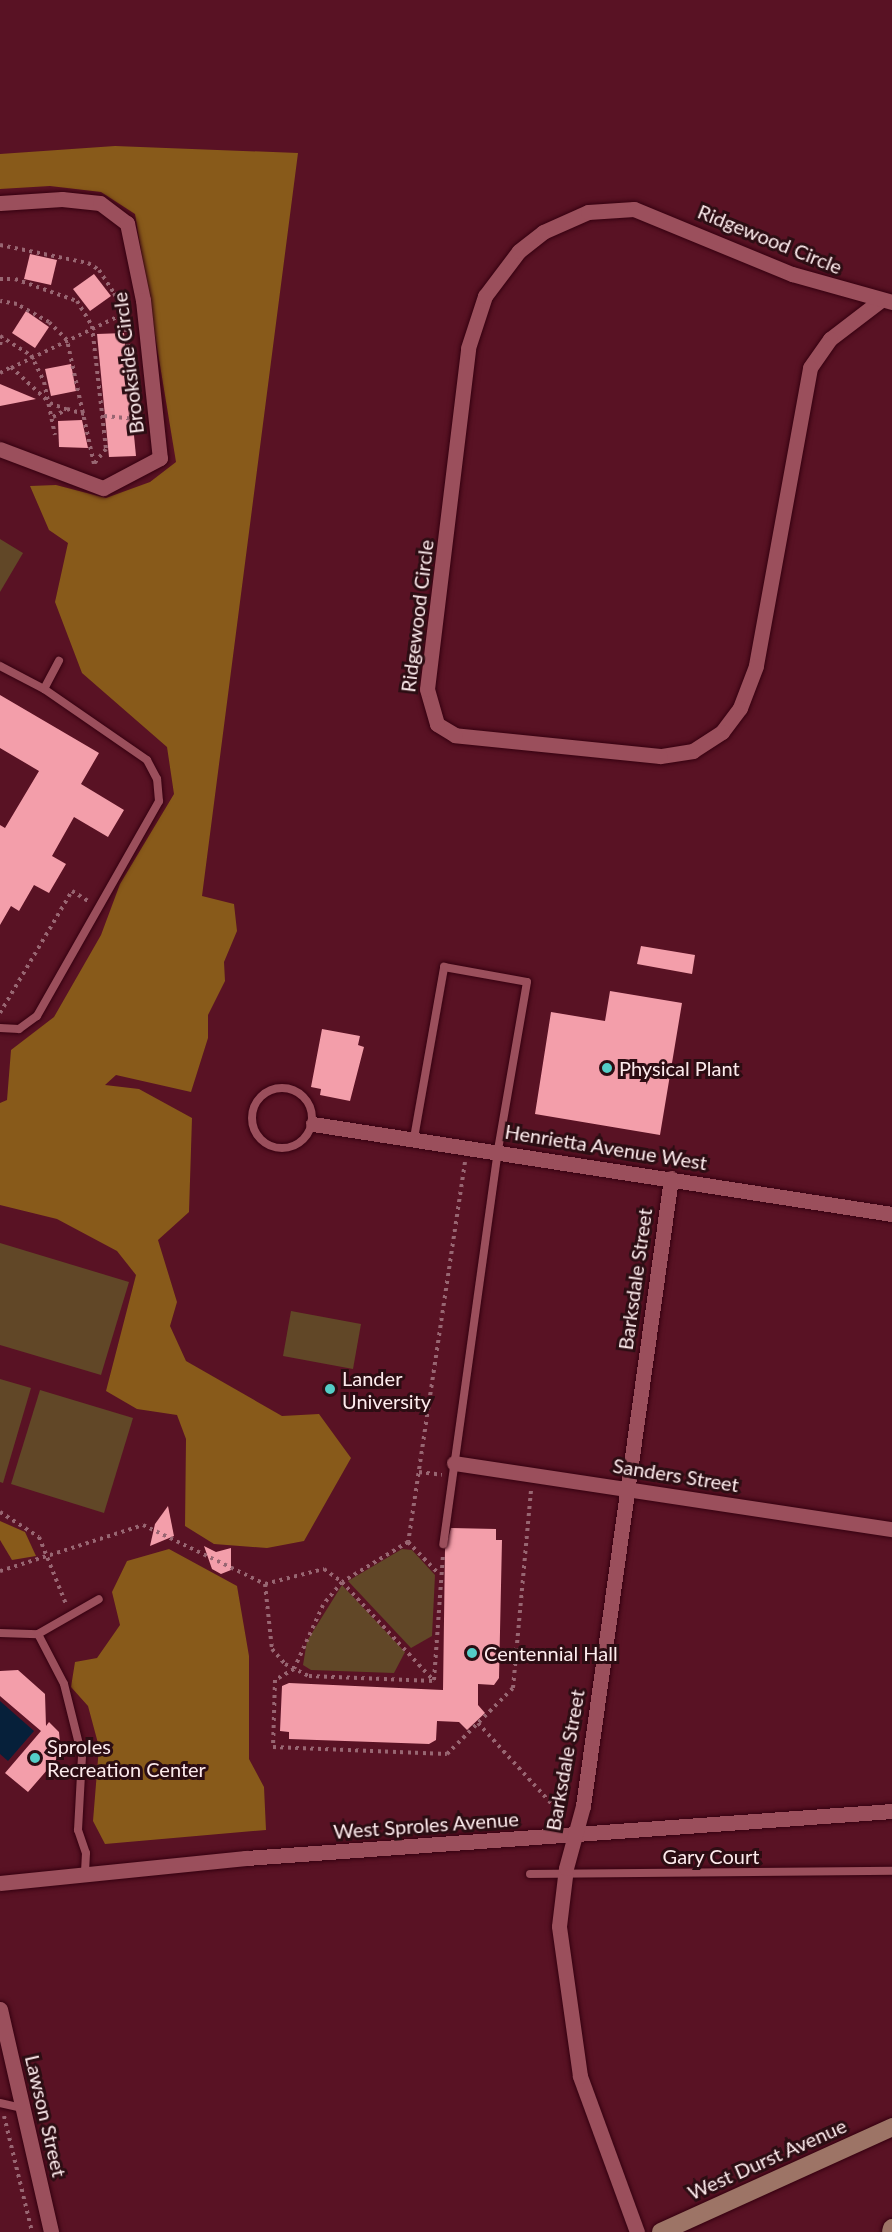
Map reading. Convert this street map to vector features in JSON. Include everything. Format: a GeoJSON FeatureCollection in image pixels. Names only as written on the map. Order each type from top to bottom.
{"type":"FeatureCollection","features":[{"type":"Feature","properties":{"kind":"street","name":"Brookside Circle"},"geometry":{"type":"LineString","coordinates":[[0,203],[62,199],[109,210],[127,223],[144,307],[160,458],[104,488],[0,450]]}},
{"type":"Feature","properties":{"kind":"street","name":"Ridgewood Circle"},"geometry":{"type":"LineString","coordinates":[[634,209],[663,216],[792,274],[886,301],[830,339],[810,368],[756,666],[740,708],[722,732],[693,751],[660,756],[455,735],[437,724],[427,689],[468,348],[485,296],[519,251],[543,232],[588,212],[634,209]]}},
{"type":"Feature","properties":{"kind":"street","name":"Henrietta Avenue West"},"geometry":{"type":"LineString","coordinates":[[313,1124],[498,1150],[892,1214]]}},
{"type":"Feature","properties":{"kind":"street","name":"Barksdale Street"},"geometry":{"type":"LineString","coordinates":[[637,2232],[570,2038],[559,1926],[575,1836],[671,1178]]}},
{"type":"Feature","properties":{"kind":"street","name":"Sanders Street"},"geometry":{"type":"LineString","coordinates":[[453,1469],[626,1488],[892,1529]]}},
{"type":"Feature","properties":{"kind":"street","name":"West Sproles Avenue"},"geometry":{"type":"LineString","coordinates":[[0,1883],[85,1874],[892,1811]]}},
{"type":"Feature","properties":{"kind":"street","name":"Lawson Street"},"geometry":{"type":"LineString","coordinates":[[0,2009],[51,2232]]}},
{"type":"Feature","properties":{"kind":"street","name":"West Durst Avenue"},"geometry":{"type":"LineString","coordinates":[[661,2232],[892,2127]]}},
{"type":"Feature","properties":{"kind":"lane"},"geometry":{"type":"LineString","coordinates":[[44,689],[58,661]]}},
{"type":"Feature","properties":{"kind":"lane"},"geometry":{"type":"LineString","coordinates":[[0,666],[44,689],[123,741],[147,760],[158,779],[159,801],[37,1016],[19,1029],[0,1028]]}},
{"type":"Feature","properties":{"kind":"lane"},"geometry":{"type":"LineString","coordinates":[[414,1138],[444,967],[527,982],[498,1150],[443,1544]]}},
{"type":"Feature","properties":{"kind":"lane"},"geometry":{"type":"LineString","coordinates":[[279,1087],[297,1091],[310,1105],[313,1124],[303,1141],[286,1149],[260,1138],[252,1112],[261,1095],[279,1087]]}},
{"type":"Feature","properties":{"kind":"lane"},"geometry":{"type":"LineString","coordinates":[[0,1633],[39,1634],[70,1613],[99,1599]]}},
{"type":"Feature","properties":{"kind":"lane"},"geometry":{"type":"LineString","coordinates":[[39,1634],[64,1684],[82,1756],[78,1830],[86,1853],[85,1874]]}},
{"type":"Feature","properties":{"kind":"lane","name":"Gary Court"},"geometry":{"type":"LineString","coordinates":[[530,1874],[892,1871]]}},
{"type":"Feature","properties":{"kind":"lane"},"geometry":{"type":"LineString","coordinates":[[1,2104],[22,2108]]}},
{"type":"Feature","properties":{"kind":"path"},"geometry":{"type":"LineString","coordinates":[[0,245],[88,263],[99,270],[124,314],[137,418],[101,416]]}},
{"type":"Feature","properties":{"kind":"path"},"geometry":{"type":"LineString","coordinates":[[0,279],[15,279],[77,302],[92,326],[106,448],[94,464],[67,340],[49,322],[17,304],[0,302]]}},
{"type":"Feature","properties":{"kind":"path"},"geometry":{"type":"LineString","coordinates":[[0,373],[92,326],[144,307]]}},
{"type":"Feature","properties":{"kind":"path"},"geometry":{"type":"LineString","coordinates":[[0,345],[1,336],[33,358],[50,404],[55,435]]}},
{"type":"Feature","properties":{"kind":"path"},"geometry":{"type":"LineString","coordinates":[[11,368],[50,404],[84,414]]}},
{"type":"Feature","properties":{"kind":"path"},"geometry":{"type":"LineString","coordinates":[[53,417],[68,410]]}},
{"type":"Feature","properties":{"kind":"path"},"geometry":{"type":"LineString","coordinates":[[0,1013],[72,891],[99,908]]}},
{"type":"Feature","properties":{"kind":"path"},"geometry":{"type":"LineString","coordinates":[[467,1146],[408,1542],[342,1582],[323,1605],[294,1669],[275,1680],[273,1747],[447,1754],[513,1688],[531,1485],[520,1484]]}},
{"type":"Feature","properties":{"kind":"path"},"geometry":{"type":"LineString","coordinates":[[419,1472],[453,1469]]}},
{"type":"Feature","properties":{"kind":"path"},"geometry":{"type":"LineString","coordinates":[[0,1512],[29,1527],[47,1560],[70,1613]]}},
{"type":"Feature","properties":{"kind":"path"},"geometry":{"type":"LineString","coordinates":[[0,1571],[47,1560],[143,1525],[265,1584],[316,1568],[342,1582],[434,1681]]}},
{"type":"Feature","properties":{"kind":"path"},"geometry":{"type":"LineString","coordinates":[[408,1542],[438,1573]]}},
{"type":"Feature","properties":{"kind":"path"},"geometry":{"type":"LineString","coordinates":[[434,1681],[438,1573],[443,1544]]}},
{"type":"Feature","properties":{"kind":"path"},"geometry":{"type":"LineString","coordinates":[[265,1584],[272,1649],[294,1669],[309,1676],[434,1681]]}},
{"type":"Feature","properties":{"kind":"path"},"geometry":{"type":"LineString","coordinates":[[478,1722],[559,1812]]}},
{"type":"Feature","properties":{"kind":"path"},"geometry":{"type":"LineString","coordinates":[[1,2104],[32,2232]]}},
{"type":"Feature","properties":{"kind":"shaded area"},"geometry":{"type":"Polygon","coordinates":[[[115,146],[298,153],[202,896],[234,904],[237,931],[224,962],[225,981],[208,1015],[208,1038],[191,1092],[116,1075],[105,1085],[139,1089],[192,1118],[189,1212],[158,1240],[177,1302],[170,1326],[186,1361],[282,1416],[319,1414],[351,1458],[304,1541],[267,1548],[214,1544],[185,1526],[186,1439],[177,1415],[137,1409],[106,1391],[136,1275],[117,1251],[57,1219],[0,1205],[0,1103],[7,1100],[11,1050],[54,1017],[101,935],[120,884],[174,794],[167,747],[82,673],[55,602],[68,543],[49,530],[30,486],[56,485],[106,498],[150,482],[176,462],[135,214],[101,192],[50,186],[0,189],[0,154],[115,146]]]}},
{"type":"Feature","properties":{"kind":"shaded area"},"geometry":{"type":"Polygon","coordinates":[[[0,539],[23,553],[0,592],[0,539]]]}},
{"type":"Feature","properties":{"kind":"shaded area"},"geometry":{"type":"Polygon","coordinates":[[[0,1243],[129,1282],[101,1375],[0,1345],[0,1243]]]}},
{"type":"Feature","properties":{"kind":"shaded area"},"geometry":{"type":"Polygon","coordinates":[[[291,1311],[361,1324],[353,1369],[283,1356],[291,1311]]]}},
{"type":"Feature","properties":{"kind":"shaded area"},"geometry":{"type":"Polygon","coordinates":[[[0,1379],[31,1388],[3,1483],[0,1482],[0,1379]]]}},
{"type":"Feature","properties":{"kind":"shaded area"},"geometry":{"type":"Polygon","coordinates":[[[40,1390],[133,1418],[104,1513],[11,1484],[40,1390]]]}},
{"type":"Feature","properties":{"kind":"shaded area"},"geometry":{"type":"Polygon","coordinates":[[[0,1521],[25,1532],[36,1556],[12,1560],[0,1540],[0,1521]]]}},
{"type":"Feature","properties":{"kind":"shaded area"},"geometry":{"type":"Polygon","coordinates":[[[169,1549],[237,1586],[249,1656],[249,1759],[264,1787],[266,1830],[105,1844],[93,1821],[99,1747],[88,1706],[71,1687],[75,1662],[97,1658],[120,1625],[112,1592],[127,1561],[169,1549]]]}},
{"type":"Feature","properties":{"kind":"shaded area"},"geometry":{"type":"Polygon","coordinates":[[[402,1549],[412,1550],[435,1575],[432,1636],[411,1648],[348,1581],[402,1549]]]}},
{"type":"Feature","properties":{"kind":"shaded area"},"geometry":{"type":"Polygon","coordinates":[[[342,1585],[405,1652],[394,1673],[311,1670],[303,1665],[307,1641],[342,1585]]]}},
{"type":"Feature","properties":{"kind":"water"},"geometry":{"type":"Polygon","coordinates":[[[0,1701],[34,1731],[8,1761],[0,1754],[0,1701]]]}},
{"type":"Feature","properties":{"kind":"building"},"geometry":{"type":"Polygon","coordinates":[[[30,254],[57,260],[51,285],[24,279],[30,254]]]}},
{"type":"Feature","properties":{"kind":"building"},"geometry":{"type":"Polygon","coordinates":[[[94,274],[111,296],[90,311],[73,289],[94,274]]]}},
{"type":"Feature","properties":{"kind":"building"},"geometry":{"type":"Polygon","coordinates":[[[26,311],[49,327],[35,348],[12,333],[26,311]]]}},
{"type":"Feature","properties":{"kind":"building"},"geometry":{"type":"Polygon","coordinates":[[[124,333],[136,456],[109,457],[97,334],[124,333]]]}},
{"type":"Feature","properties":{"kind":"building"},"geometry":{"type":"Polygon","coordinates":[[[71,364],[76,391],[51,396],[45,369],[71,364]]]}},
{"type":"Feature","properties":{"kind":"building"},"geometry":{"type":"Polygon","coordinates":[[[0,384],[36,399],[0,406],[0,384]]]}},
{"type":"Feature","properties":{"kind":"building"},"geometry":{"type":"Polygon","coordinates":[[[82,420],[88,448],[59,447],[58,421],[82,420]]]}},
{"type":"Feature","properties":{"kind":"building"},"geometry":{"type":"Polygon","coordinates":[[[0,695],[99,753],[81,784],[124,810],[108,837],[74,817],[52,856],[66,864],[49,893],[34,885],[19,911],[11,906],[0,925],[0,825],[5,828],[39,771],[0,748],[0,695]]]}},
{"type":"Feature","properties":{"kind":"building"},"geometry":{"type":"Polygon","coordinates":[[[641,946],[695,955],[692,974],[637,964],[641,946]]]}},
{"type":"Feature","properties":{"kind":"building","name":"Physical Plant"},"geometry":{"type":"Polygon","coordinates":[[[610,991],[682,1003],[660,1135],[535,1114],[551,1012],[605,1021],[610,991]]]}},
{"type":"Feature","properties":{"kind":"building"},"geometry":{"type":"Polygon","coordinates":[[[322,1029],[360,1036],[358,1045],[364,1047],[350,1101],[320,1095],[321,1089],[311,1087],[322,1029]]]}},
{"type":"Feature","properties":{"kind":"building"},"geometry":{"type":"Polygon","coordinates":[[[168,1506],[174,1536],[150,1546],[155,1524],[168,1506]]]}},
{"type":"Feature","properties":{"kind":"building","name":"Centennial Hall"},"geometry":{"type":"Polygon","coordinates":[[[451,1528],[496,1529],[496,1540],[502,1540],[499,1678],[494,1685],[478,1684],[478,1705],[485,1713],[467,1730],[459,1722],[437,1721],[436,1740],[429,1744],[289,1739],[289,1732],[280,1731],[282,1686],[289,1683],[443,1690],[445,1549],[451,1528]]]}},
{"type":"Feature","properties":{"kind":"building"},"geometry":{"type":"Polygon","coordinates":[[[204,1546],[216,1552],[231,1548],[231,1570],[221,1574],[212,1569],[204,1546]]]}},
{"type":"Feature","properties":{"kind":"building"},"geometry":{"type":"Polygon","coordinates":[[[18,1670],[45,1694],[46,1726],[49,1722],[59,1732],[61,1754],[28,1792],[5,1773],[41,1731],[0,1696],[0,1671],[18,1670]]]}},
{"type":"Feature","properties":{"kind":"place","name":"Physical Plant"},"geometry":{"type":"Point","coordinates":[607,1068]}},
{"type":"Feature","properties":{"kind":"place","name":"Lander University"},"geometry":{"type":"Point","coordinates":[330,1389]}},
{"type":"Feature","properties":{"kind":"place","name":"Centennial Hall"},"geometry":{"type":"Point","coordinates":[472,1653]}},
{"type":"Feature","properties":{"kind":"place","name":"Sproles Recreation Center"},"geometry":{"type":"Point","coordinates":[35,1758]}}]}
